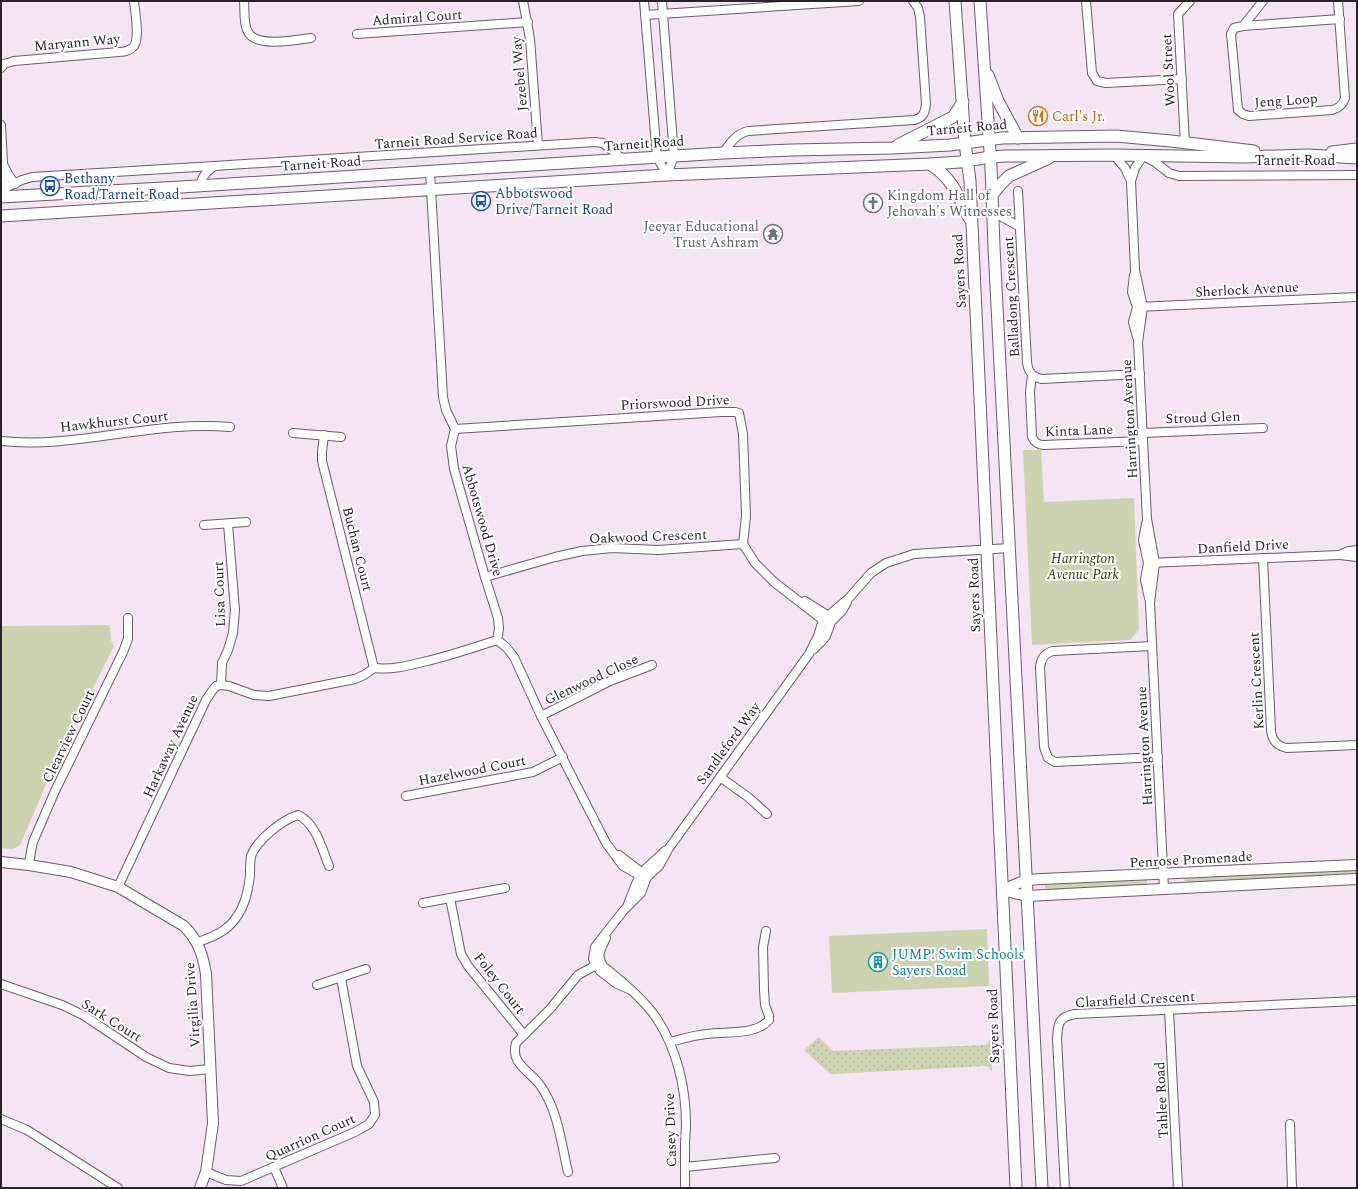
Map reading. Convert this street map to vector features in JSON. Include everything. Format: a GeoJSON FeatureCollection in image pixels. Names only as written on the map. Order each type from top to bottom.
{"type":"FeatureCollection","features":[{"type":"Feature","properties":{"kind":"main road","name":"Sayers Road"},"geometry":{"type":"LineString","coordinates":[[955,1],[968,161],[1016,1188]]}},
{"type":"Feature","properties":{"kind":"main road"},"geometry":{"type":"LineString","coordinates":[[980,1],[993,212],[1042,1188]]}},
{"type":"Feature","properties":{"kind":"main road"},"geometry":{"type":"LineString","coordinates":[[984,65],[998,101],[1018,138]]}},
{"type":"Feature","properties":{"kind":"main road"},"geometry":{"type":"LineString","coordinates":[[892,148],[953,118],[963,101]]}},
{"type":"Feature","properties":{"kind":"main road","name":"Tarneit Road"},"geometry":{"type":"LineString","coordinates":[[2,192],[201,186],[723,153],[892,148],[966,143],[989,139],[1018,138],[1116,136],[1288,156]]}},
{"type":"Feature","properties":{"kind":"main road","name":"Tarneit Road"},"geometry":{"type":"LineString","coordinates":[[1,216],[667,175],[930,164],[968,161],[990,157],[1114,155],[1244,157],[1308,155],[1357,149]]}},
{"type":"Feature","properties":{"kind":"main road","name":"Tarneit Road"},"geometry":{"type":"LineString","coordinates":[[1308,155],[1357,158]]}},
{"type":"Feature","properties":{"kind":"main road"},"geometry":{"type":"LineString","coordinates":[[992,195],[1009,176],[1053,156]]}},
{"type":"Feature","properties":{"kind":"main road"},"geometry":{"type":"LineString","coordinates":[[930,164],[943,173],[949,180],[971,222]]}},
{"type":"Feature","properties":{"kind":"main road"},"geometry":{"type":"LineString","coordinates":[[201,186],[205,194],[213,196],[292,192],[331,196]]}},
{"type":"Feature","properties":{"kind":"street","name":"Maryann Way"},"geometry":{"type":"LineString","coordinates":[[1,68],[4,64],[14,61],[130,50],[134,46],[136,34],[134,1]]}},
{"type":"Feature","properties":{"kind":"street"},"geometry":{"type":"LineString","coordinates":[[244,1],[247,31],[254,38],[262,42],[311,38]]}},
{"type":"Feature","properties":{"kind":"street","name":"Jezebel Way"},"geometry":{"type":"LineString","coordinates":[[523,1],[528,22],[538,145]]}},
{"type":"Feature","properties":{"kind":"street"},"geometry":{"type":"LineString","coordinates":[[644,1],[657,157],[667,175]]}},
{"type":"Feature","properties":{"kind":"street"},"geometry":{"type":"LineString","coordinates":[[662,1],[674,156],[667,175]]}},
{"type":"Feature","properties":{"kind":"street"},"geometry":{"type":"LineString","coordinates":[[645,15],[859,1]]}},
{"type":"Feature","properties":{"kind":"street"},"geometry":{"type":"LineString","coordinates":[[723,153],[739,135],[748,131],[914,120],[922,116],[925,112],[926,104],[920,17],[918,8],[913,1]]}},
{"type":"Feature","properties":{"kind":"street"},"geometry":{"type":"LineString","coordinates":[[1086,1],[1092,73],[1097,81],[1106,83],[1182,79]]}},
{"type":"Feature","properties":{"kind":"street","name":"Wool Street"},"geometry":{"type":"LineString","coordinates":[[1185,143],[1178,14],[1190,1]]}},
{"type":"Feature","properties":{"kind":"street","name":"Jeng Loop"},"geometry":{"type":"LineString","coordinates":[[1263,1],[1243,26],[1234,28],[1231,34],[1238,110],[1249,116],[1332,110],[1338,108],[1343,103],[1345,98],[1338,1]]}},
{"type":"Feature","properties":{"kind":"street"},"geometry":{"type":"LineString","coordinates":[[1243,26],[1340,19]]}},
{"type":"Feature","properties":{"kind":"street","name":"Admiral Court"},"geometry":{"type":"LineString","coordinates":[[357,34],[528,22]]}},
{"type":"Feature","properties":{"kind":"street"},"geometry":{"type":"LineString","coordinates":[[1,125],[3,163],[2,192]]}},
{"type":"Feature","properties":{"kind":"street","name":"Tarneit Road Service Road"},"geometry":{"type":"LineString","coordinates":[[214,166],[600,142],[623,159]]}},
{"type":"Feature","properties":{"kind":"street","name":"Harrington Avenue"},"geometry":{"type":"LineString","coordinates":[[1114,155],[1125,168],[1131,180],[1135,270],[1140,307],[1138,342],[1146,519],[1151,563],[1150,603],[1164,889]]}},
{"type":"Feature","properties":{"kind":"street","name":"Tarneit Road"},"geometry":{"type":"LineString","coordinates":[[1143,156],[1155,162],[1170,173],[1179,176],[1357,175]]}},
{"type":"Feature","properties":{"kind":"street","name":"Harrington Avenue"},"geometry":{"type":"LineString","coordinates":[[1131,180],[1143,156]]}},
{"type":"Feature","properties":{"kind":"street"},"geometry":{"type":"LineString","coordinates":[[3,163],[15,184]]}},
{"type":"Feature","properties":{"kind":"street"},"geometry":{"type":"LineString","coordinates":[[2,192],[15,184],[32,177],[59,174],[214,166]]}},
{"type":"Feature","properties":{"kind":"street"},"geometry":{"type":"LineString","coordinates":[[201,186],[203,175],[214,166]]}},
{"type":"Feature","properties":{"kind":"street"},"geometry":{"type":"LineString","coordinates":[[430,172],[443,397],[446,410],[455,429]]}},
{"type":"Feature","properties":{"kind":"street","name":"Balladong Crescent"},"geometry":{"type":"LineString","coordinates":[[1018,191],[1027,367],[1032,376],[1042,379],[1140,374]]}},
{"type":"Feature","properties":{"kind":"street","name":"Balladong Crescent"},"geometry":{"type":"LineString","coordinates":[[993,212],[1020,227]]}},
{"type":"Feature","properties":{"kind":"street","name":"Sherlock Avenue"},"geometry":{"type":"LineString","coordinates":[[1140,307],[1357,297]]}},
{"type":"Feature","properties":{"kind":"street","name":"Kinta Lane"},"geometry":{"type":"LineString","coordinates":[[1032,376],[1030,392],[1032,437],[1034,442],[1037,444],[1044,445],[1143,437]]}},
{"type":"Feature","properties":{"kind":"street","name":"Priorswood Drive"},"geometry":{"type":"LineString","coordinates":[[455,429],[714,412],[739,413],[743,434],[746,509],[743,544]]}},
{"type":"Feature","properties":{"kind":"street","name":"Hawkhurst Court"},"geometry":{"type":"LineString","coordinates":[[1,441],[31,442],[74,439],[150,429],[208,425],[230,427]]}},
{"type":"Feature","properties":{"kind":"street","name":"Stroud Glen"},"geometry":{"type":"LineString","coordinates":[[1143,437],[1264,428]]}},
{"type":"Feature","properties":{"kind":"street","name":"Abbotswood Drive"},"geometry":{"type":"LineString","coordinates":[[455,429],[451,446],[454,470],[498,618],[499,629],[497,640]]}},
{"type":"Feature","properties":{"kind":"street"},"geometry":{"type":"LineString","coordinates":[[293,433],[341,437]]}},
{"type":"Feature","properties":{"kind":"street","name":"Buchan Court"},"geometry":{"type":"LineString","coordinates":[[324,436],[322,461],[374,668]]}},
{"type":"Feature","properties":{"kind":"street"},"geometry":{"type":"LineString","coordinates":[[204,525],[246,522]]}},
{"type":"Feature","properties":{"kind":"street","name":"Lisa Court"},"geometry":{"type":"LineString","coordinates":[[221,685],[222,663],[233,633],[235,610],[228,524]]}},
{"type":"Feature","properties":{"kind":"street"},"geometry":{"type":"LineString","coordinates":[[743,544],[755,563],[774,582],[794,596],[807,609],[827,619]]}},
{"type":"Feature","properties":{"kind":"street","name":"Oakwood Crescent"},"geometry":{"type":"LineString","coordinates":[[485,577],[582,551],[612,548],[658,550],[743,544]]}},
{"type":"Feature","properties":{"kind":"street","name":"Sandleford Way"},"geometry":{"type":"LineString","coordinates":[[598,964],[599,952],[614,924],[624,910],[640,893],[642,875],[669,848],[809,654],[826,636],[827,619],[842,611],[849,598],[870,573],[894,559],[906,555],[1009,548]]}},
{"type":"Feature","properties":{"kind":"street","name":"Danfield Drive"},"geometry":{"type":"LineString","coordinates":[[1340,554],[1357,550]]}},
{"type":"Feature","properties":{"kind":"street","name":"Danfield Drive"},"geometry":{"type":"LineString","coordinates":[[1151,563],[1340,554],[1357,557]]}},
{"type":"Feature","properties":{"kind":"street","name":"Kerlin Crescent"},"geometry":{"type":"LineString","coordinates":[[1263,558],[1272,738],[1277,744],[1287,748],[1357,745]]}},
{"type":"Feature","properties":{"kind":"street","name":"Clearview Court"},"geometry":{"type":"LineString","coordinates":[[29,865],[30,851],[33,842],[55,791],[123,652],[128,639],[128,618]]}},
{"type":"Feature","properties":{"kind":"street"},"geometry":{"type":"LineString","coordinates":[[221,685],[229,686],[254,695],[269,696],[354,679],[364,675],[374,668],[386,670],[402,668],[454,655],[497,640],[506,647],[514,657],[541,716],[610,848],[642,875]]}},
{"type":"Feature","properties":{"kind":"street"},"geometry":{"type":"LineString","coordinates":[[1152,646],[1054,651],[1045,654],[1040,666],[1044,739],[1046,755],[1050,759],[1055,762],[1158,757]]}},
{"type":"Feature","properties":{"kind":"street","name":"Glenwood Close"},"geometry":{"type":"LineString","coordinates":[[541,716],[610,681],[652,666]]}},
{"type":"Feature","properties":{"kind":"street","name":"Harkaway Avenue"},"geometry":{"type":"LineString","coordinates":[[118,887],[206,700],[212,690],[216,686],[221,685]]}},
{"type":"Feature","properties":{"kind":"street","name":"Hazelwood Court"},"geometry":{"type":"LineString","coordinates":[[406,796],[533,772],[563,757]]}},
{"type":"Feature","properties":{"kind":"street"},"geometry":{"type":"LineString","coordinates":[[720,777],[748,797],[767,814]]}},
{"type":"Feature","properties":{"kind":"street"},"geometry":{"type":"LineString","coordinates":[[198,942],[223,931],[235,919],[244,905],[247,896],[251,857],[257,845],[289,818],[298,814],[304,817],[312,827],[329,866]]}},
{"type":"Feature","properties":{"kind":"street","name":"Virgilia Drive"},"geometry":{"type":"LineString","coordinates":[[1,862],[71,872],[118,887],[184,926],[192,933],[198,942],[204,958],[206,974],[213,1123],[206,1172],[200,1188]]}},
{"type":"Feature","properties":{"kind":"street","name":"Penrose Promenade"},"geometry":{"type":"LineString","coordinates":[[1026,880],[1357,865]]}},
{"type":"Feature","properties":{"kind":"street","name":"Penrose Promenade"},"geometry":{"type":"LineString","coordinates":[[1002,890],[1027,896],[1357,879]]}},
{"type":"Feature","properties":{"kind":"street"},"geometry":{"type":"LineString","coordinates":[[1002,890],[1026,880]]}},
{"type":"Feature","properties":{"kind":"street"},"geometry":{"type":"LineString","coordinates":[[423,903],[505,888]]}},
{"type":"Feature","properties":{"kind":"street","name":"Foley Court"},"geometry":{"type":"LineString","coordinates":[[450,898],[461,954],[468,966],[524,1035]]}},
{"type":"Feature","properties":{"kind":"street"},"geometry":{"type":"LineString","coordinates":[[670,1042],[706,1034],[753,1029],[766,1024],[770,1020],[765,1005],[764,990],[763,947],[766,932]]}},
{"type":"Feature","properties":{"kind":"street"},"geometry":{"type":"LineString","coordinates":[[568,1172],[552,1106],[539,1083],[519,1063],[515,1057],[514,1050],[516,1043],[550,1009],[578,975],[598,964]]}},
{"type":"Feature","properties":{"kind":"street","name":"Casey Drive"},"geometry":{"type":"LineString","coordinates":[[598,964],[603,966],[640,999],[657,1019],[670,1042],[678,1064],[683,1093],[686,1123],[684,1144],[685,1188]]}},
{"type":"Feature","properties":{"kind":"street"},"geometry":{"type":"LineString","coordinates":[[317,985],[366,969]]}},
{"type":"Feature","properties":{"kind":"street","name":"Quarrion Court"},"geometry":{"type":"LineString","coordinates":[[206,1172],[226,1180],[241,1181],[355,1132],[369,1124],[376,1115],[374,1102],[357,1066],[341,978]]}},
{"type":"Feature","properties":{"kind":"street","name":"Sark Court"},"geometry":{"type":"LineString","coordinates":[[1,984],[62,1005],[82,1015],[146,1057],[169,1068],[190,1070],[210,1069]]}},
{"type":"Feature","properties":{"kind":"street","name":"Clarafield Crescent"},"geometry":{"type":"LineString","coordinates":[[1065,1188],[1058,1027],[1060,1021],[1067,1016],[1075,1014],[1357,1001]]}},
{"type":"Feature","properties":{"kind":"street","name":"Tahlee Road"},"geometry":{"type":"LineString","coordinates":[[1169,1010],[1178,1188]]}},
{"type":"Feature","properties":{"kind":"street"},"geometry":{"type":"LineString","coordinates":[[1,1119],[27,1130],[118,1188]]}},
{"type":"Feature","properties":{"kind":"street"},"geometry":{"type":"LineString","coordinates":[[1290,1124],[1292,1188]]}},
{"type":"Feature","properties":{"kind":"street"},"geometry":{"type":"LineString","coordinates":[[685,1167],[775,1158]]}},
{"type":"Feature","properties":{"kind":"street"},"geometry":{"type":"LineString","coordinates":[[274,1167],[283,1188]]}},
{"type":"Feature","properties":{"kind":"green space","name":"Harrington Avenue Park"},"geometry":{"type":"Polygon","coordinates":[[[1023,450],[1041,450],[1044,502],[1134,498],[1139,630],[1130,640],[1032,645],[1023,450]]]}},
{"type":"Feature","properties":{"kind":"green space"},"geometry":{"type":"Polygon","coordinates":[[[110,625],[111,640],[114,646],[51,773],[20,845],[13,849],[1,848],[1,626],[110,625]]]}},
{"type":"Feature","properties":{"kind":"green space"},"geometry":{"type":"Polygon","coordinates":[[[1357,868],[1357,877],[1185,885],[1184,876],[1357,868]]]}},
{"type":"Feature","properties":{"kind":"green space"},"geometry":{"type":"Polygon","coordinates":[[[1147,878],[1147,886],[1045,891],[1045,882],[1147,878]]]}},
{"type":"Feature","properties":{"kind":"green space"},"geometry":{"type":"Polygon","coordinates":[[[987,929],[989,986],[832,993],[829,936],[987,929]]]}},
{"type":"Feature","properties":{"kind":"green space"},"geometry":{"type":"Polygon","coordinates":[[[819,1037],[833,1051],[986,1045],[991,1038],[992,1071],[987,1066],[830,1074],[804,1050],[819,1037]]]}},
{"type":"Feature","properties":{"kind":"place","name":"Carl's Jr."},"geometry":{"type":"Point","coordinates":[1038,116]}},
{"type":"Feature","properties":{"kind":"place","name":"Bethany Road/Tarneit Road"},"geometry":{"type":"Point","coordinates":[50,186]}},
{"type":"Feature","properties":{"kind":"place","name":"Abbotswood Drive/Tarneit Road"},"geometry":{"type":"Point","coordinates":[481,201]}},
{"type":"Feature","properties":{"kind":"place","name":"Kingdom Hall of Jehovah's Witnesses"},"geometry":{"type":"Point","coordinates":[873,203]}},
{"type":"Feature","properties":{"kind":"place","name":"Jeeyar Educational Trust Ashram"},"geometry":{"type":"Point","coordinates":[773,234]}},
{"type":"Feature","properties":{"kind":"place","name":"JUMP! Swim Schools Sayers Road"},"geometry":{"type":"Point","coordinates":[878,962]}}]}
